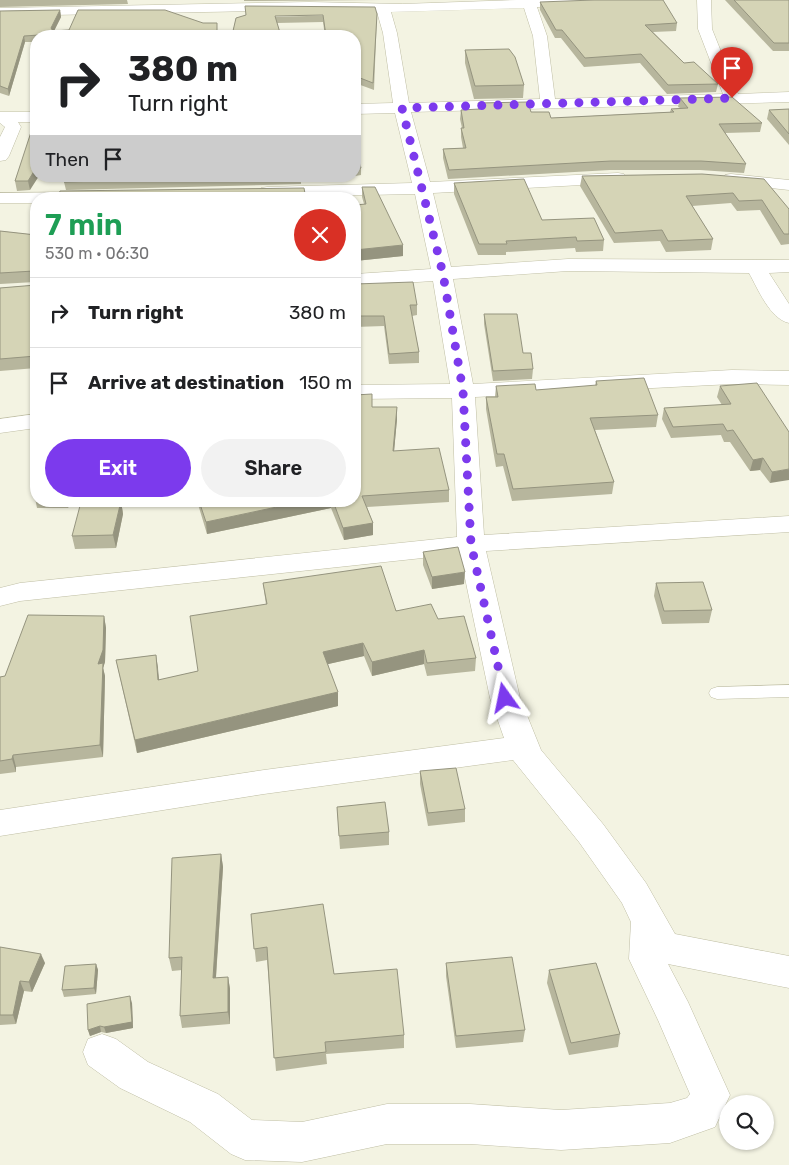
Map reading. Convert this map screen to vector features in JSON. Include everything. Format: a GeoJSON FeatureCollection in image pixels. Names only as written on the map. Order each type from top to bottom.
{"type":"FeatureCollection","features":[{"type":"Feature","properties":{"kind":"street"},"geometry":{"type":"LineString","coordinates":[[704,0],[705,29],[732,98]]}},
{"type":"Feature","properties":{"kind":"street"},"geometry":{"type":"LineString","coordinates":[[0,12],[364,6],[381,8],[466,2],[528,4],[596,2]]}},
{"type":"Feature","properties":{"kind":"street"},"geometry":{"type":"LineString","coordinates":[[528,4],[534,10],[536,20],[548,104]]}},
{"type":"Feature","properties":{"kind":"street"},"geometry":{"type":"LineString","coordinates":[[381,8],[384,11],[390,33],[402,108],[443,274],[463,391],[471,544],[505,698],[524,747],[528,756],[591,832],[634,893],[663,947],[789,972]]}},
{"type":"Feature","properties":{"kind":"street"},"geometry":{"type":"LineString","coordinates":[[65,26],[73,11]]}},
{"type":"Feature","properties":{"kind":"street"},"geometry":{"type":"LineString","coordinates":[[361,109],[789,97]]}},
{"type":"Feature","properties":{"kind":"street"},"geometry":{"type":"LineString","coordinates":[[0,156],[28,116]]}},
{"type":"Feature","properties":{"kind":"street"},"geometry":{"type":"LineString","coordinates":[[282,192],[423,188],[636,177]]}},
{"type":"Feature","properties":{"kind":"street"},"geometry":{"type":"LineString","coordinates":[[714,179],[753,180],[789,185]]}},
{"type":"Feature","properties":{"kind":"street"},"geometry":{"type":"LineString","coordinates":[[0,198],[30,197]]}},
{"type":"Feature","properties":{"kind":"street"},"geometry":{"type":"LineString","coordinates":[[361,280],[528,266],[589,265],[756,268],[789,266]]}},
{"type":"Feature","properties":{"kind":"street"},"geometry":{"type":"LineString","coordinates":[[756,268],[774,299],[789,317]]}},
{"type":"Feature","properties":{"kind":"street"},"geometry":{"type":"LineString","coordinates":[[361,392],[463,391],[732,377],[789,378]]}},
{"type":"Feature","properties":{"kind":"street"},"geometry":{"type":"LineString","coordinates":[[0,426],[30,422]]}},
{"type":"Feature","properties":{"kind":"street"},"geometry":{"type":"LineString","coordinates":[[7,592],[471,544],[789,524]]}},
{"type":"Feature","properties":{"kind":"street"},"geometry":{"type":"LineString","coordinates":[[0,823],[264,782],[524,747]]}},
{"type":"Feature","properties":{"kind":"street"},"geometry":{"type":"LineString","coordinates":[[102,1052],[134,1075],[204,1108],[245,1140],[302,1142],[387,1124],[470,1124],[561,1130],[670,1123],[701,1112],[710,1095],[647,958],[650,921]]}},
{"type":"Feature","properties":{"kind":"lane"},"geometry":{"type":"LineString","coordinates":[[717,693],[789,691]]}},
{"type":"Feature","properties":{"kind":"building"},"geometry":{"type":"Polygon","coordinates":[[[663,0],[677,23],[645,25],[684,63],[694,62],[718,84],[668,85],[641,54],[585,58],[562,30],[556,30],[540,2],[663,0]]]}},
{"type":"Feature","properties":{"kind":"building"},"geometry":{"type":"Polygon","coordinates":[[[734,0],[789,0],[789,43],[774,43],[734,0]]]}},
{"type":"Feature","properties":{"kind":"building"},"geometry":{"type":"Polygon","coordinates":[[[245,6],[375,7],[377,14],[373,83],[361,78],[361,30],[325,30],[323,15],[275,16],[279,30],[233,30],[236,18],[246,15],[245,6]]]}},
{"type":"Feature","properties":{"kind":"building"},"geometry":{"type":"Polygon","coordinates":[[[60,10],[51,28],[52,30],[30,30],[30,36],[24,36],[8,89],[0,86],[0,11],[60,10]]]}},
{"type":"Feature","properties":{"kind":"building"},"geometry":{"type":"Polygon","coordinates":[[[78,10],[165,10],[203,23],[217,23],[217,30],[69,30],[78,10]]]}},
{"type":"Feature","properties":{"kind":"building"},"geometry":{"type":"Polygon","coordinates":[[[509,49],[515,57],[524,85],[475,86],[465,50],[509,49]]]}},
{"type":"Feature","properties":{"kind":"building"},"geometry":{"type":"Polygon","coordinates":[[[732,97],[762,123],[719,124],[746,164],[701,161],[611,161],[449,170],[443,149],[466,148],[461,128],[464,128],[461,110],[480,109],[478,103],[528,102],[531,112],[549,112],[551,118],[674,112],[671,109],[688,108],[680,98],[732,97]]]}},
{"type":"Feature","properties":{"kind":"building"},"geometry":{"type":"Polygon","coordinates":[[[789,109],[789,134],[769,110],[789,109]]]}},
{"type":"Feature","properties":{"kind":"building"},"geometry":{"type":"Polygon","coordinates":[[[30,135],[30,178],[28,181],[15,181],[30,135]]]}},
{"type":"Feature","properties":{"kind":"building"},"geometry":{"type":"Polygon","coordinates":[[[702,174],[764,179],[789,209],[789,234],[784,234],[762,200],[739,201],[733,193],[686,196],[713,239],[668,241],[662,230],[615,233],[582,176],[702,174]]]}},
{"type":"Feature","properties":{"kind":"building"},"geometry":{"type":"Polygon","coordinates":[[[524,179],[542,220],[594,218],[604,240],[577,241],[576,237],[506,241],[507,244],[479,244],[454,183],[524,179]]]}},
{"type":"Feature","properties":{"kind":"building"},"geometry":{"type":"Polygon","coordinates":[[[362,187],[375,187],[403,245],[361,249],[361,204],[366,204],[362,187]]]}},
{"type":"Feature","properties":{"kind":"building"},"geometry":{"type":"Polygon","coordinates":[[[304,188],[305,192],[60,192],[304,188]]]}},
{"type":"Feature","properties":{"kind":"building"},"geometry":{"type":"Polygon","coordinates":[[[0,231],[30,234],[30,271],[0,273],[0,231]]]}},
{"type":"Feature","properties":{"kind":"building"},"geometry":{"type":"Polygon","coordinates":[[[413,282],[417,305],[410,305],[419,352],[389,354],[384,316],[361,316],[361,284],[413,282]]]}},
{"type":"Feature","properties":{"kind":"building"},"geometry":{"type":"Polygon","coordinates":[[[30,286],[30,356],[0,359],[0,288],[30,286]]]}},
{"type":"Feature","properties":{"kind":"building"},"geometry":{"type":"Polygon","coordinates":[[[484,314],[517,314],[523,353],[531,353],[533,369],[493,371],[484,314]]]}},
{"type":"Feature","properties":{"kind":"building"},"geometry":{"type":"Polygon","coordinates":[[[644,378],[658,415],[590,418],[614,482],[513,489],[504,454],[497,454],[486,397],[498,397],[496,386],[535,384],[536,390],[597,385],[596,381],[644,378]]]}},
{"type":"Feature","properties":{"kind":"building"},"geometry":{"type":"Polygon","coordinates":[[[757,383],[789,432],[789,469],[772,472],[763,458],[753,460],[733,430],[727,431],[723,424],[673,427],[664,408],[731,404],[720,386],[757,383]]]}},
{"type":"Feature","properties":{"kind":"building"},"geometry":{"type":"Polygon","coordinates":[[[372,394],[372,407],[397,407],[393,451],[439,448],[449,490],[362,496],[373,523],[343,528],[335,507],[361,507],[361,395],[372,394]]]}},
{"type":"Feature","properties":{"kind":"building"},"geometry":{"type":"Polygon","coordinates":[[[80,507],[120,507],[113,535],[72,536],[80,507]]]}},
{"type":"Feature","properties":{"kind":"building"},"geometry":{"type":"Polygon","coordinates":[[[201,507],[277,507],[206,522],[201,507]]]}},
{"type":"Feature","properties":{"kind":"building"},"geometry":{"type":"Polygon","coordinates":[[[458,547],[465,572],[432,577],[423,552],[458,547]]]}},
{"type":"Feature","properties":{"kind":"building"},"geometry":{"type":"Polygon","coordinates":[[[381,566],[396,611],[431,604],[438,619],[464,616],[476,658],[427,663],[424,650],[372,662],[363,643],[323,652],[338,692],[135,740],[116,660],[156,655],[158,680],[198,671],[190,616],[267,604],[263,583],[381,566]]]}},
{"type":"Feature","properties":{"kind":"building"},"geometry":{"type":"Polygon","coordinates":[[[703,582],[712,610],[664,611],[656,583],[703,582]]]}},
{"type":"Feature","properties":{"kind":"building"},"geometry":{"type":"Polygon","coordinates":[[[28,615],[104,616],[103,650],[98,664],[103,663],[100,745],[13,755],[12,759],[0,761],[0,677],[5,676],[28,615]]]}},
{"type":"Feature","properties":{"kind":"building"},"geometry":{"type":"Polygon","coordinates":[[[456,768],[465,809],[428,813],[420,771],[456,768]]]}},
{"type":"Feature","properties":{"kind":"building"},"geometry":{"type":"Polygon","coordinates":[[[385,802],[389,832],[339,836],[337,807],[385,802]]]}},
{"type":"Feature","properties":{"kind":"building"},"geometry":{"type":"Polygon","coordinates":[[[221,854],[213,978],[228,977],[228,1012],[180,1016],[182,957],[169,958],[172,858],[221,854]]]}},
{"type":"Feature","properties":{"kind":"building"},"geometry":{"type":"Polygon","coordinates":[[[323,904],[334,974],[397,969],[404,1035],[325,1042],[326,1052],[274,1058],[267,947],[254,949],[251,914],[323,904]]]}},
{"type":"Feature","properties":{"kind":"building"},"geometry":{"type":"Polygon","coordinates":[[[0,947],[41,954],[29,982],[20,981],[13,1015],[0,1015],[0,947]]]}},
{"type":"Feature","properties":{"kind":"building"},"geometry":{"type":"Polygon","coordinates":[[[512,957],[525,1030],[456,1036],[446,963],[512,957]]]}},
{"type":"Feature","properties":{"kind":"building"},"geometry":{"type":"Polygon","coordinates":[[[596,963],[620,1034],[571,1043],[549,970],[596,963]]]}},
{"type":"Feature","properties":{"kind":"building"},"geometry":{"type":"Polygon","coordinates":[[[96,964],[94,988],[62,990],[65,966],[96,964]]]}},
{"type":"Feature","properties":{"kind":"building"},"geometry":{"type":"Polygon","coordinates":[[[130,996],[132,1022],[100,1026],[88,1030],[87,1004],[130,996]]]}},
{"type":"Feature","properties":{"kind":"route"},"geometry":{"type":"LineString","coordinates":[[505,698],[471,544],[463,391],[443,274],[436,239],[402,108],[732,98]]}}]}
